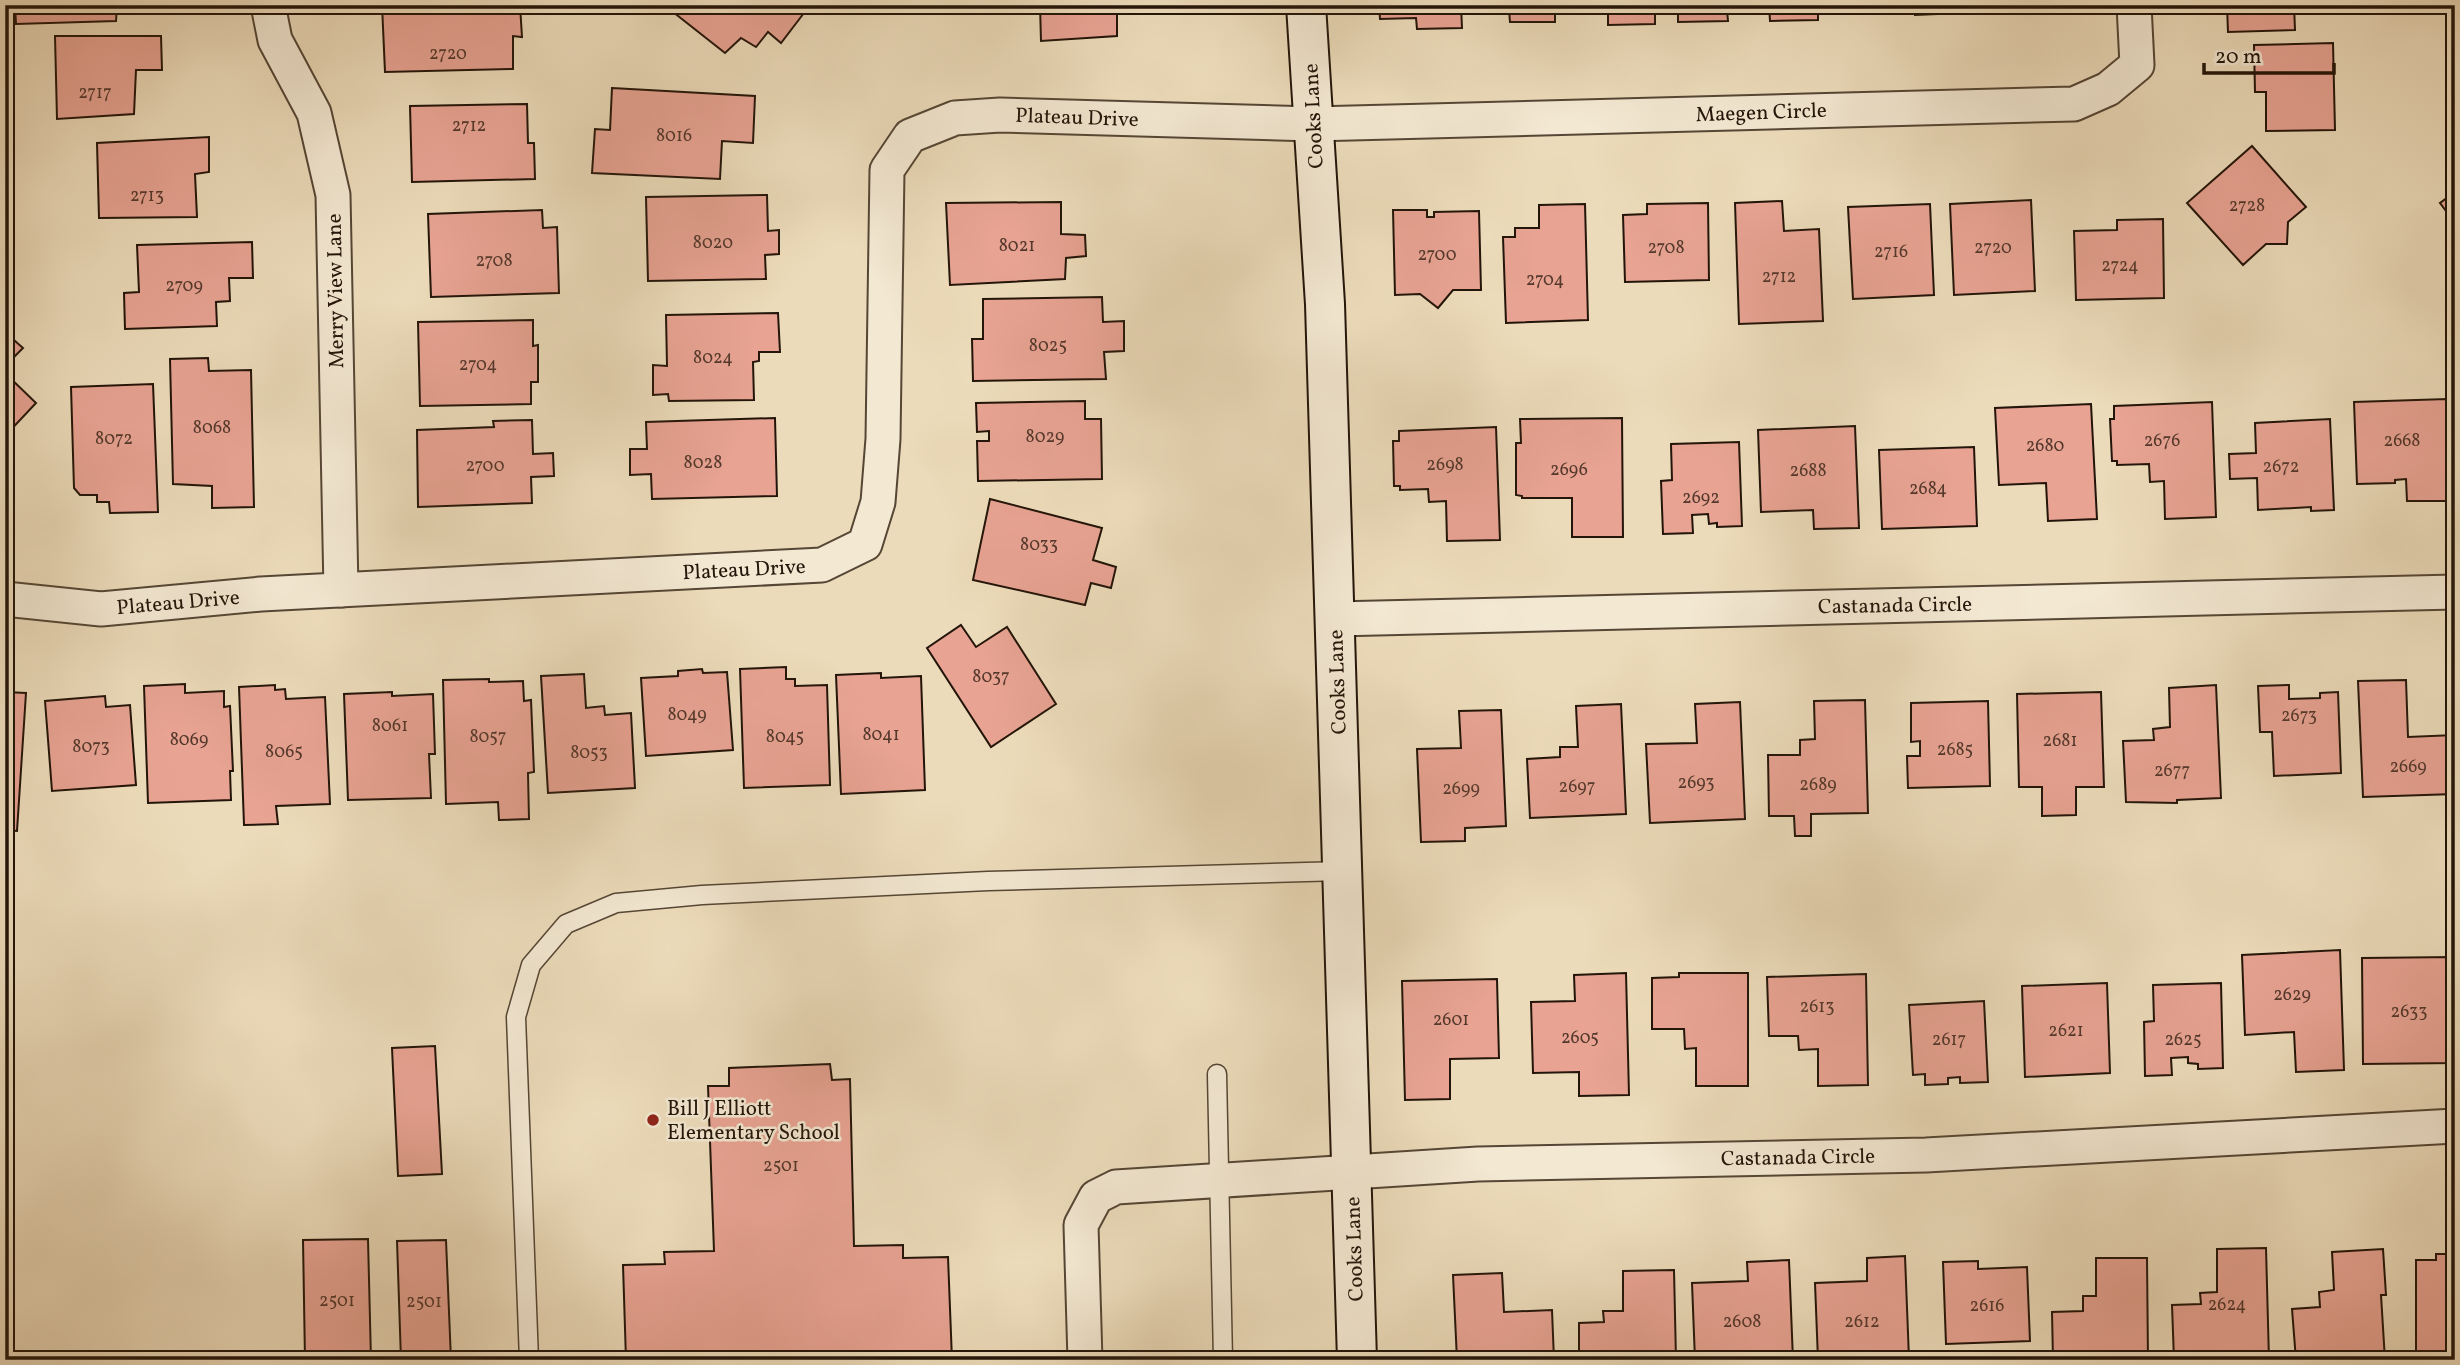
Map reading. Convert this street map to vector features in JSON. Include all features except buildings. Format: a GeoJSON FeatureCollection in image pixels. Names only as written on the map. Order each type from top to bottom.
{"type":"FeatureCollection","features":[{"type":"Feature","properties":{"kind":"main road","name":"Cooks Lane"},"geometry":{"type":"LineString","coordinates":[[1306,5],[1325,304],[1357,1360]]}},
{"type":"Feature","properties":{"kind":"street","name":"Merry View Lane"},"geometry":{"type":"LineString","coordinates":[[268,5],[275,40],[314,113],[333,195],[341,590]]}},
{"type":"Feature","properties":{"kind":"street","name":"Maegen Circle"},"geometry":{"type":"LineString","coordinates":[[1313,124],[2074,104],[2108,89],[2137,65],[2134,5]]}},
{"type":"Feature","properties":{"kind":"street","name":"Plateau Drive"},"geometry":{"type":"LineString","coordinates":[[5,599],[101,609],[261,594],[822,565],[865,544],[877,502],[883,439],[887,170],[910,136],[955,118],[1000,115],[1313,124]]}},
{"type":"Feature","properties":{"kind":"street","name":"Castanada Circle"},"geometry":{"type":"LineString","coordinates":[[1335,619],[2455,592]]}},
{"type":"Feature","properties":{"kind":"street","name":"Castanada Circle"},"geometry":{"type":"LineString","coordinates":[[1085,1360],[1081,1225],[1096,1198],[1116,1187],[1478,1164],[1926,1155],[2455,1126]]}},
{"type":"Feature","properties":{"kind":"lane"},"geometry":{"type":"LineString","coordinates":[[528,1360],[516,1017],[531,965],[566,924],[616,903],[702,895],[988,881],[1342,871]]}},
{"type":"Feature","properties":{"kind":"lane"},"geometry":{"type":"LineString","coordinates":[[1217,1074],[1223,1360]]}},
{"type":"Feature","properties":{"kind":"place","name":"Bill J Elliott Elementary School"},"geometry":{"type":"Point","coordinates":[653,1120]}}]}
